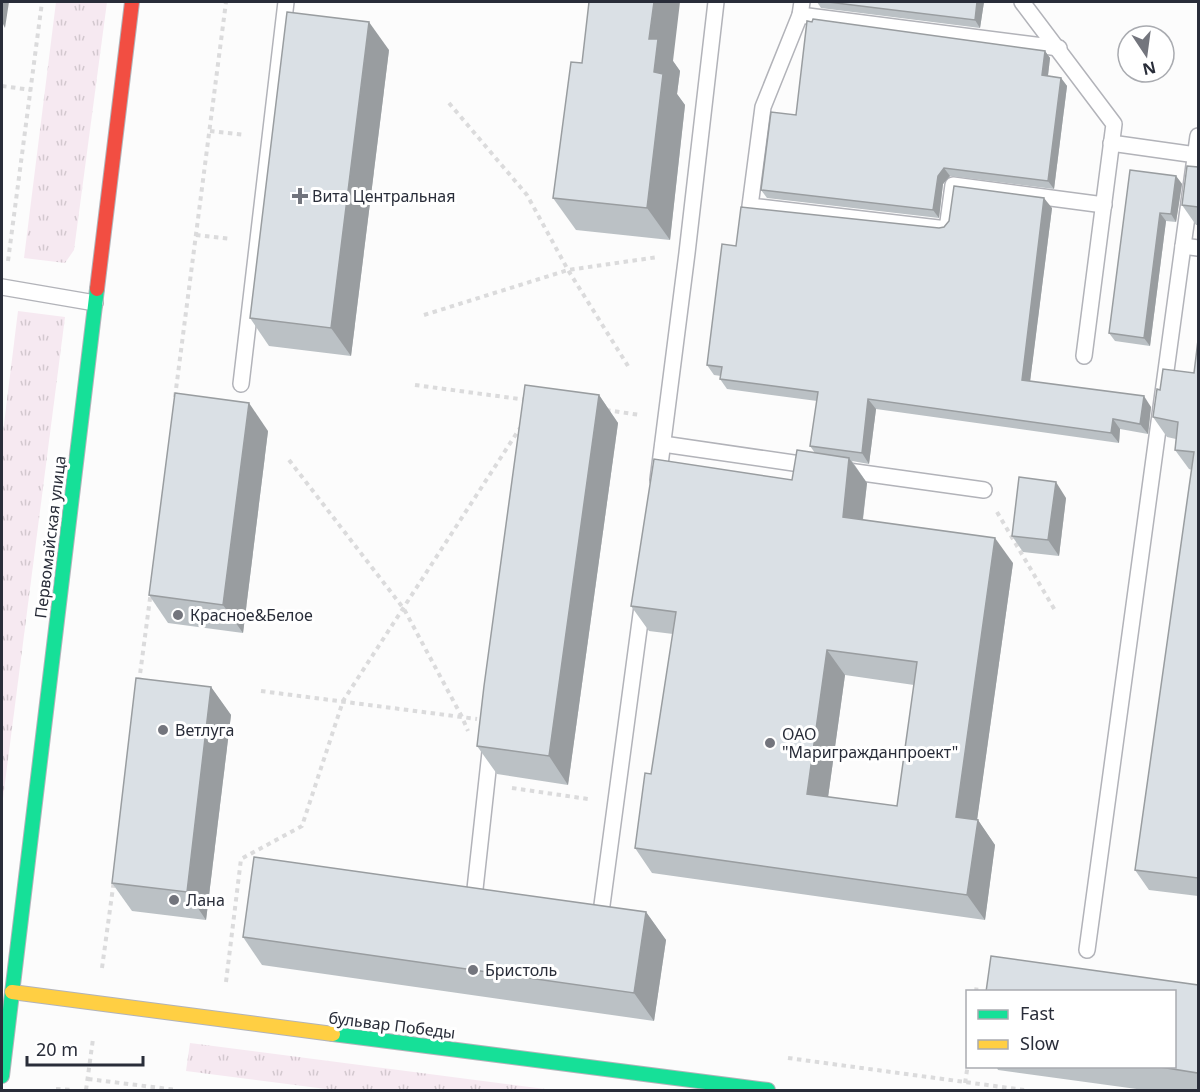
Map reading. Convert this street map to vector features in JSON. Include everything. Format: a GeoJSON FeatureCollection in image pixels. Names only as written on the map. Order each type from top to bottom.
{"type":"FeatureCollection","features":[{"type":"Feature","properties":{"kind":"main road","name":"Первомайская улица"},"geometry":{"type":"LineString","coordinates":[[2,1076],[132,2]]}},
{"type":"Feature","properties":{"kind":"main road","name":"бульвар Победы"},"geometry":{"type":"LineString","coordinates":[[12,992],[768,1090]]}},
{"type":"Feature","properties":{"kind":"lane"},"geometry":{"type":"LineString","coordinates":[[241,384],[286,2]]}},
{"type":"Feature","properties":{"kind":"lane"},"geometry":{"type":"LineString","coordinates":[[657,491],[716,2]]}},
{"type":"Feature","properties":{"kind":"lane"},"geometry":{"type":"LineString","coordinates":[[1022,2],[1059,48],[1114,124],[1084,356]]}},
{"type":"Feature","properties":{"kind":"lane"},"geometry":{"type":"LineString","coordinates":[[1059,48],[801,8],[763,106],[750,206],[947,229],[953,185],[1104,205]]}},
{"type":"Feature","properties":{"kind":"lane"},"geometry":{"type":"LineString","coordinates":[[1087,950],[1191,247],[1198,136]]}},
{"type":"Feature","properties":{"kind":"lane"},"geometry":{"type":"LineString","coordinates":[[1112,143],[1196,155]]}},
{"type":"Feature","properties":{"kind":"lane"},"geometry":{"type":"LineString","coordinates":[[3,288],[95,303]]}},
{"type":"Feature","properties":{"kind":"lane"},"geometry":{"type":"LineString","coordinates":[[663,444],[984,490]]}},
{"type":"Feature","properties":{"kind":"lane"},"geometry":{"type":"LineString","coordinates":[[602,905],[645,583]]}},
{"type":"Feature","properties":{"kind":"lane"},"geometry":{"type":"LineString","coordinates":[[475,889],[493,721]]}},
{"type":"Feature","properties":{"kind":"path"},"geometry":{"type":"LineString","coordinates":[[3,288],[42,2]]}},
{"type":"Feature","properties":{"kind":"path"},"geometry":{"type":"LineString","coordinates":[[175,398],[226,2]]}},
{"type":"Feature","properties":{"kind":"path"},"geometry":{"type":"LineString","coordinates":[[2,86],[31,90]]}},
{"type":"Feature","properties":{"kind":"path"},"geometry":{"type":"LineString","coordinates":[[449,103],[527,195],[568,270],[628,366]]}},
{"type":"Feature","properties":{"kind":"path"},"geometry":{"type":"LineString","coordinates":[[196,235],[258,243]]}},
{"type":"Feature","properties":{"kind":"path"},"geometry":{"type":"LineString","coordinates":[[424,315],[568,270],[687,252]]}},
{"type":"Feature","properties":{"kind":"path"},"geometry":{"type":"LineString","coordinates":[[415,385],[537,401]]}},
{"type":"Feature","properties":{"kind":"path"},"geometry":{"type":"LineString","coordinates":[[596,409],[667,418]]}},
{"type":"Feature","properties":{"kind":"path"},"geometry":{"type":"LineString","coordinates":[[226,982],[241,859],[302,826],[343,701],[525,421]]}},
{"type":"Feature","properties":{"kind":"path"},"geometry":{"type":"LineString","coordinates":[[289,460],[404,609],[462,717],[469,736]]}},
{"type":"Feature","properties":{"kind":"path"},"geometry":{"type":"LineString","coordinates":[[984,490],[1056,612]]}},
{"type":"Feature","properties":{"kind":"path"},"geometry":{"type":"LineString","coordinates":[[138,686],[152,583]]}},
{"type":"Feature","properties":{"kind":"path"},"geometry":{"type":"LineString","coordinates":[[261,691],[493,721]]}},
{"type":"Feature","properties":{"kind":"path"},"geometry":{"type":"LineString","coordinates":[[486,784],[615,802]]}},
{"type":"Feature","properties":{"kind":"path"},"geometry":{"type":"LineString","coordinates":[[101,973],[114,873]]}},
{"type":"Feature","properties":{"kind":"path"},"geometry":{"type":"LineString","coordinates":[[976,990],[977,983]]}},
{"type":"Feature","properties":{"kind":"path"},"geometry":{"type":"LineString","coordinates":[[86,1090],[94,1030]]}},
{"type":"Feature","properties":{"kind":"path"},"geometry":{"type":"LineString","coordinates":[[965,1083],[967,1068]]}},
{"type":"Feature","properties":{"kind":"path"},"geometry":{"type":"LineString","coordinates":[[88,1079],[177,1090]]}},
{"type":"Feature","properties":{"kind":"path"},"geometry":{"type":"LineString","coordinates":[[56,1089],[72,1090]]}},
{"type":"Feature","properties":{"kind":"green space"},"geometry":{"type":"Polygon","coordinates":[[[56,2],[107,2],[74,250],[65,263],[24,258],[56,2]]]}},
{"type":"Feature","properties":{"kind":"green space"},"geometry":{"type":"Polygon","coordinates":[[[18,311],[65,317],[2,806],[2,440],[18,311]]]}},
{"type":"Feature","properties":{"kind":"green space"},"geometry":{"type":"Polygon","coordinates":[[[190,1043],[553,1090],[334,1090],[186,1071],[190,1043]]]}},
{"type":"Feature","properties":{"kind":"building"},"geometry":{"type":"Polygon","coordinates":[[[589,2],[654,2],[649,39],[658,39],[654,72],[663,74],[647,208],[553,198],[571,62],[582,63],[589,2]]]}},
{"type":"Feature","properties":{"kind":"building"},"geometry":{"type":"Polygon","coordinates":[[[828,2],[977,2],[975,20],[828,2]]]}},
{"type":"Feature","properties":{"kind":"building"},"geometry":{"type":"Polygon","coordinates":[[[287,12],[369,22],[331,328],[250,318],[287,12]]]}},
{"type":"Feature","properties":{"kind":"building"},"geometry":{"type":"Polygon","coordinates":[[[813,19],[1045,51],[1042,75],[1061,78],[1048,181],[944,168],[938,176],[933,210],[761,190],[771,112],[796,115],[807,21],[812,22],[813,19]]]}},
{"type":"Feature","properties":{"kind":"building"},"geometry":{"type":"Polygon","coordinates":[[[1187,166],[1198,167],[1198,207],[1182,205],[1187,166]]]}},
{"type":"Feature","properties":{"kind":"building"},"geometry":{"type":"Polygon","coordinates":[[[1130,170],[1176,176],[1171,214],[1160,213],[1144,338],[1109,333],[1130,170]]]}},
{"type":"Feature","properties":{"kind":"building"},"geometry":{"type":"Polygon","coordinates":[[[954,186],[1044,198],[1022,380],[1144,396],[1140,424],[1113,419],[1111,433],[868,399],[862,453],[810,446],[818,392],[720,379],[722,367],[707,365],[722,244],[736,246],[741,207],[939,228],[944,227],[949,221],[954,186]]]}},
{"type":"Feature","properties":{"kind":"building"},"geometry":{"type":"Polygon","coordinates":[[[1198,340],[1198,878],[1135,870],[1194,452],[1175,450],[1178,422],[1153,417],[1163,369],[1194,373],[1198,340]]]}},
{"type":"Feature","properties":{"kind":"building"},"geometry":{"type":"Polygon","coordinates":[[[525,385],[599,395],[549,756],[477,746],[525,385]]]}},
{"type":"Feature","properties":{"kind":"building"},"geometry":{"type":"Polygon","coordinates":[[[175,393],[249,403],[223,605],[149,595],[175,393]]]}},
{"type":"Feature","properties":{"kind":"building","name":"OAO \"Маригражданпроект\""},"geometry":{"type":"Polygon","coordinates":[[[797,450],[849,458],[843,517],[995,538],[956,817],[978,820],[967,895],[635,848],[645,773],[651,774],[676,612],[631,606],[654,459],[792,480],[797,450]],[[827,650],[807,794],[897,806],[917,662],[827,650]]]}},
{"type":"Feature","properties":{"kind":"building"},"geometry":{"type":"Polygon","coordinates":[[[1019,477],[1056,482],[1048,540],[1012,536],[1019,477]]]}},
{"type":"Feature","properties":{"kind":"building"},"geometry":{"type":"Polygon","coordinates":[[[136,678],[211,687],[187,892],[112,883],[136,678]]]}},
{"type":"Feature","properties":{"kind":"building"},"geometry":{"type":"Polygon","coordinates":[[[254,857],[646,912],[634,993],[243,937],[254,857]]]}},
{"type":"Feature","properties":{"kind":"building"},"geometry":{"type":"Polygon","coordinates":[[[991,956],[1198,985],[1198,1073],[1167,1068],[1176,1068],[1176,990],[986,990],[991,956]]]}},
{"type":"Feature","properties":{"kind":"traffic: fast"},"geometry":{"type":"LineString","coordinates":[[2,1076],[97,289]]}},
{"type":"Feature","properties":{"kind":"traffic: fast"},"geometry":{"type":"LineString","coordinates":[[333,1034],[768,1090]]}},
{"type":"Feature","properties":{"kind":"traffic: slow"},"geometry":{"type":"LineString","coordinates":[[12,992],[333,1034]]}},
{"type":"Feature","properties":{"kind":"traffic: jam"},"geometry":{"type":"LineString","coordinates":[[97,289],[132,2]]}},
{"type":"Feature","properties":{"kind":"place","name":"Вита Центральная"},"geometry":{"type":"Point","coordinates":[300,196]}},
{"type":"Feature","properties":{"kind":"place","name":"Красное&Белое"},"geometry":{"type":"Point","coordinates":[178,615]}},
{"type":"Feature","properties":{"kind":"place","name":"Ветлуга"},"geometry":{"type":"Point","coordinates":[163,730]}},
{"type":"Feature","properties":{"kind":"place","name":"OAO \"Маригражданпроект\""},"geometry":{"type":"Point","coordinates":[770,743]}},
{"type":"Feature","properties":{"kind":"place","name":"Лана"},"geometry":{"type":"Point","coordinates":[174,900]}},
{"type":"Feature","properties":{"kind":"place","name":"Бристоль"},"geometry":{"type":"Point","coordinates":[473,970]}}]}
